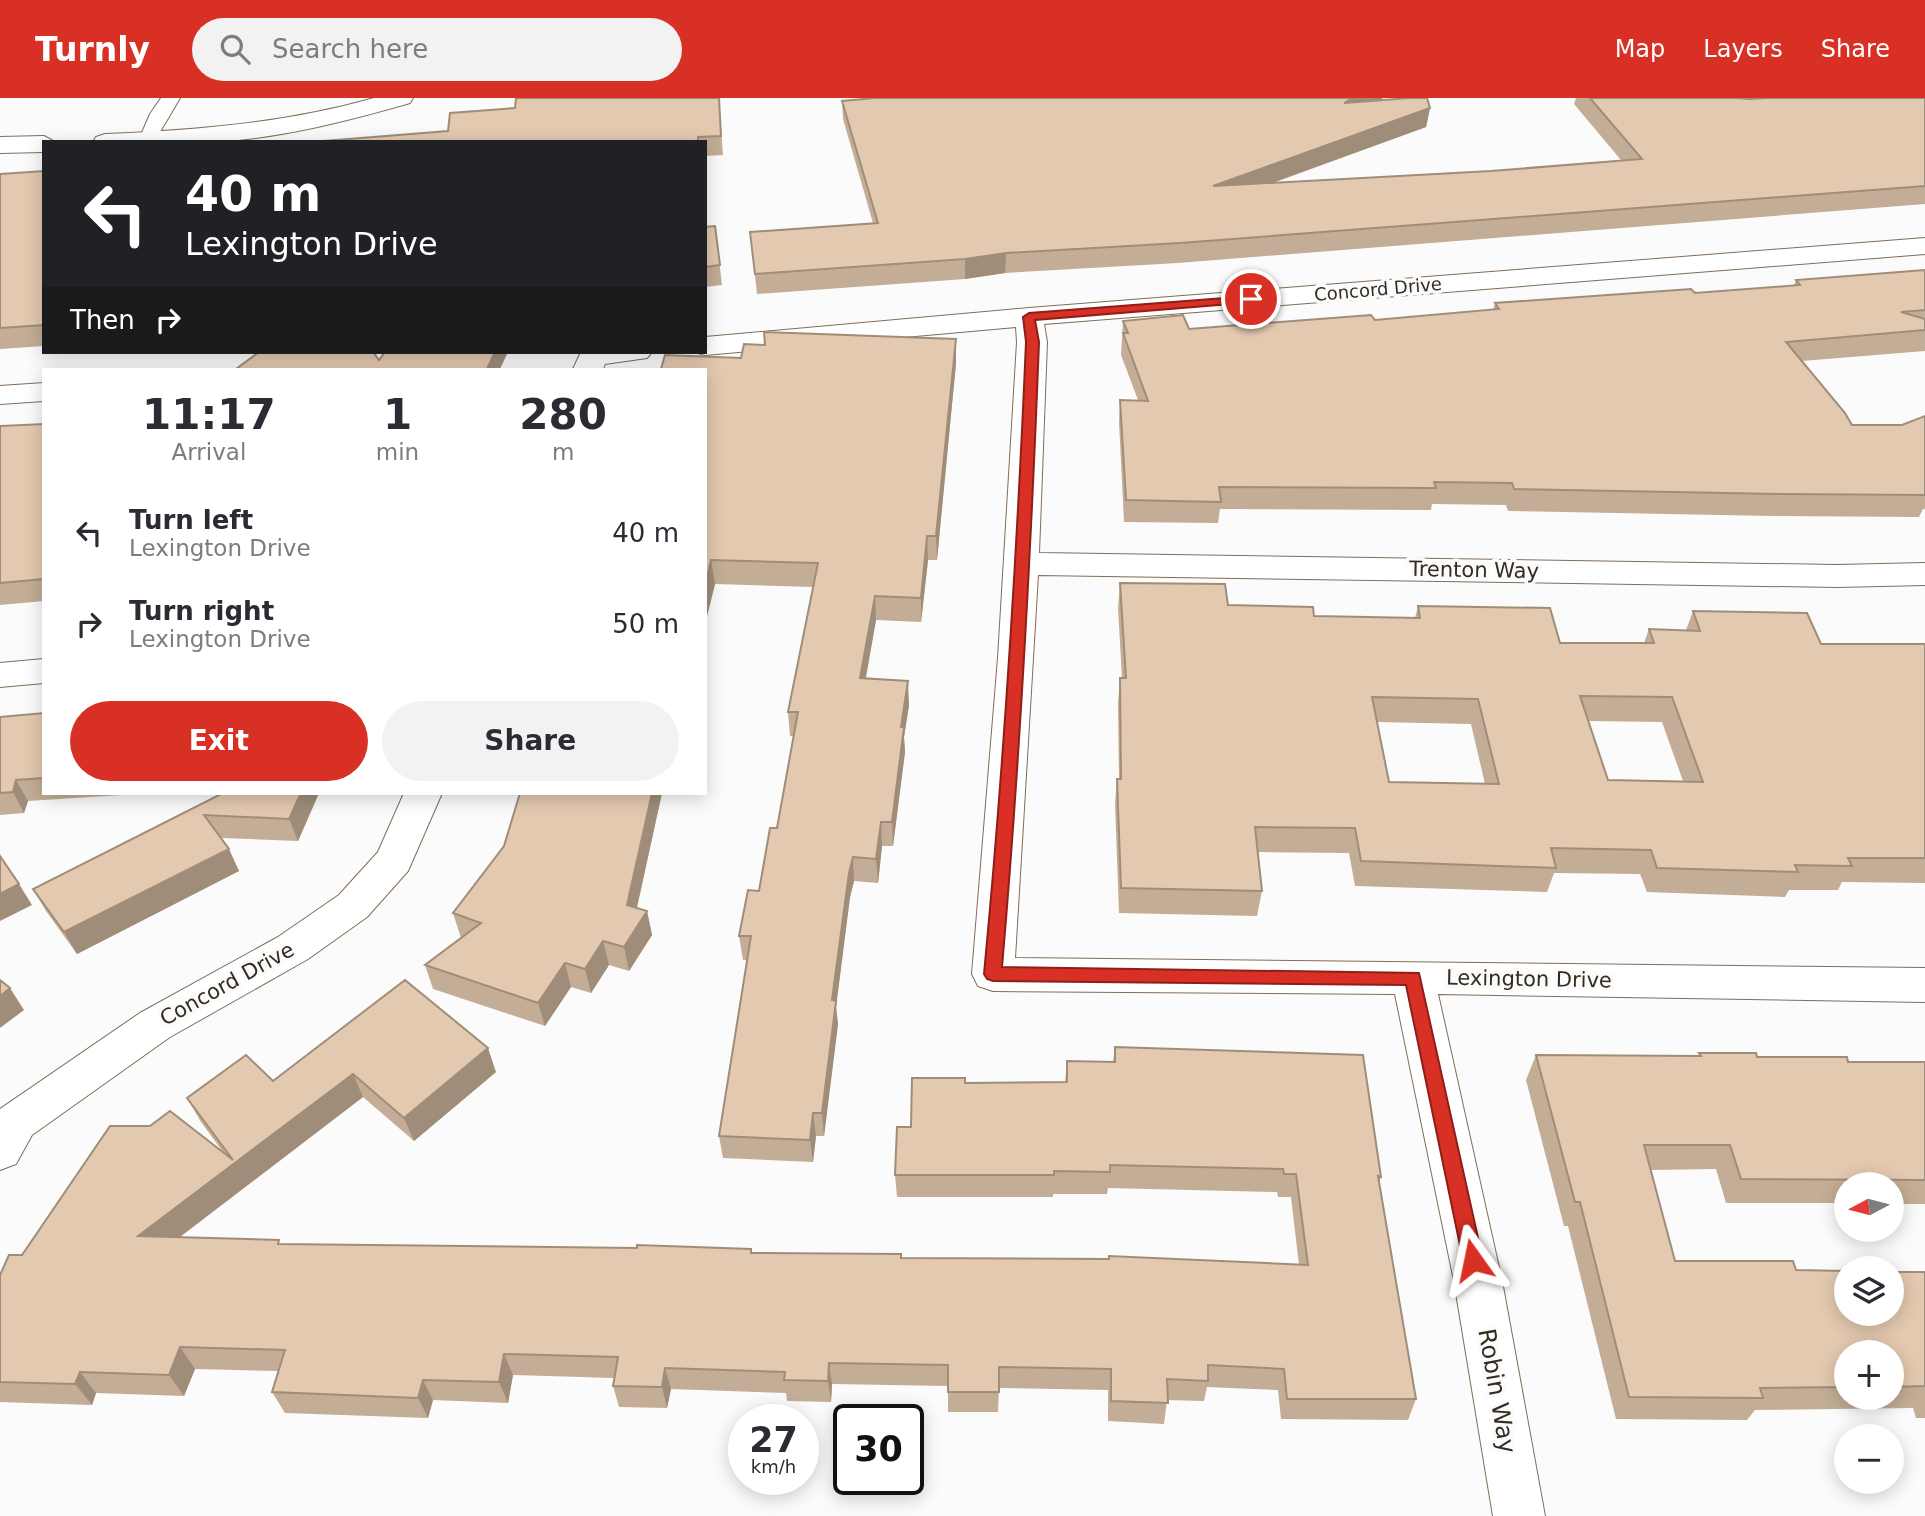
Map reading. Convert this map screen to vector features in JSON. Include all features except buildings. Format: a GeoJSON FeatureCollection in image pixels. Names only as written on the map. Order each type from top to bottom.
{"type":"FeatureCollection","features":[{"type":"Feature","properties":{"kind":"street"},"geometry":{"type":"LineString","coordinates":[[146,140],[287,127],[351,114],[401,98]]}},
{"type":"Feature","properties":{"kind":"street"},"geometry":{"type":"LineString","coordinates":[[0,145],[42,144]]}},
{"type":"Feature","properties":{"kind":"street","name":"Concord Drive"},"geometry":{"type":"LineString","coordinates":[[707,346],[1029,317],[1925,246]]}},
{"type":"Feature","properties":{"kind":"street","name":"Lexington Drive"},"geometry":{"type":"LineString","coordinates":[[1029,317],[1032,342],[1023,565],[1007,822],[993,974],[1925,985]]}},
{"type":"Feature","properties":{"kind":"street"},"geometry":{"type":"LineString","coordinates":[[588,368],[593,356],[615,354]]}},
{"type":"Feature","properties":{"kind":"street"},"geometry":{"type":"LineString","coordinates":[[0,396],[42,392]]}},
{"type":"Feature","properties":{"kind":"street","name":"Trenton Way"},"geometry":{"type":"LineString","coordinates":[[1023,565],[1837,576],[1925,574]]}},
{"type":"Feature","properties":{"kind":"street"},"geometry":{"type":"LineString","coordinates":[[0,675],[42,671]]}},
{"type":"Feature","properties":{"kind":"street","name":"Concord Drive"},"geometry":{"type":"LineString","coordinates":[[0,1150],[16,1122],[155,1025],[293,948],[353,906],[394,860],[423,795]]}},
{"type":"Feature","properties":{"kind":"street","name":"Robin Way"},"geometry":{"type":"LineString","coordinates":[[1413,978],[1478,1281],[1519,1516]]}},
{"type":"Feature","properties":{"kind":"lane"},"geometry":{"type":"LineString","coordinates":[[146,140],[159,114],[172,98]]}},
{"type":"Feature","properties":{"kind":"route"},"geometry":{"type":"LineString","coordinates":[[1251,299],[1029,317],[1032,342],[1023,565],[1007,822],[993,974],[1413,978],[1473,1260]]}}]}
